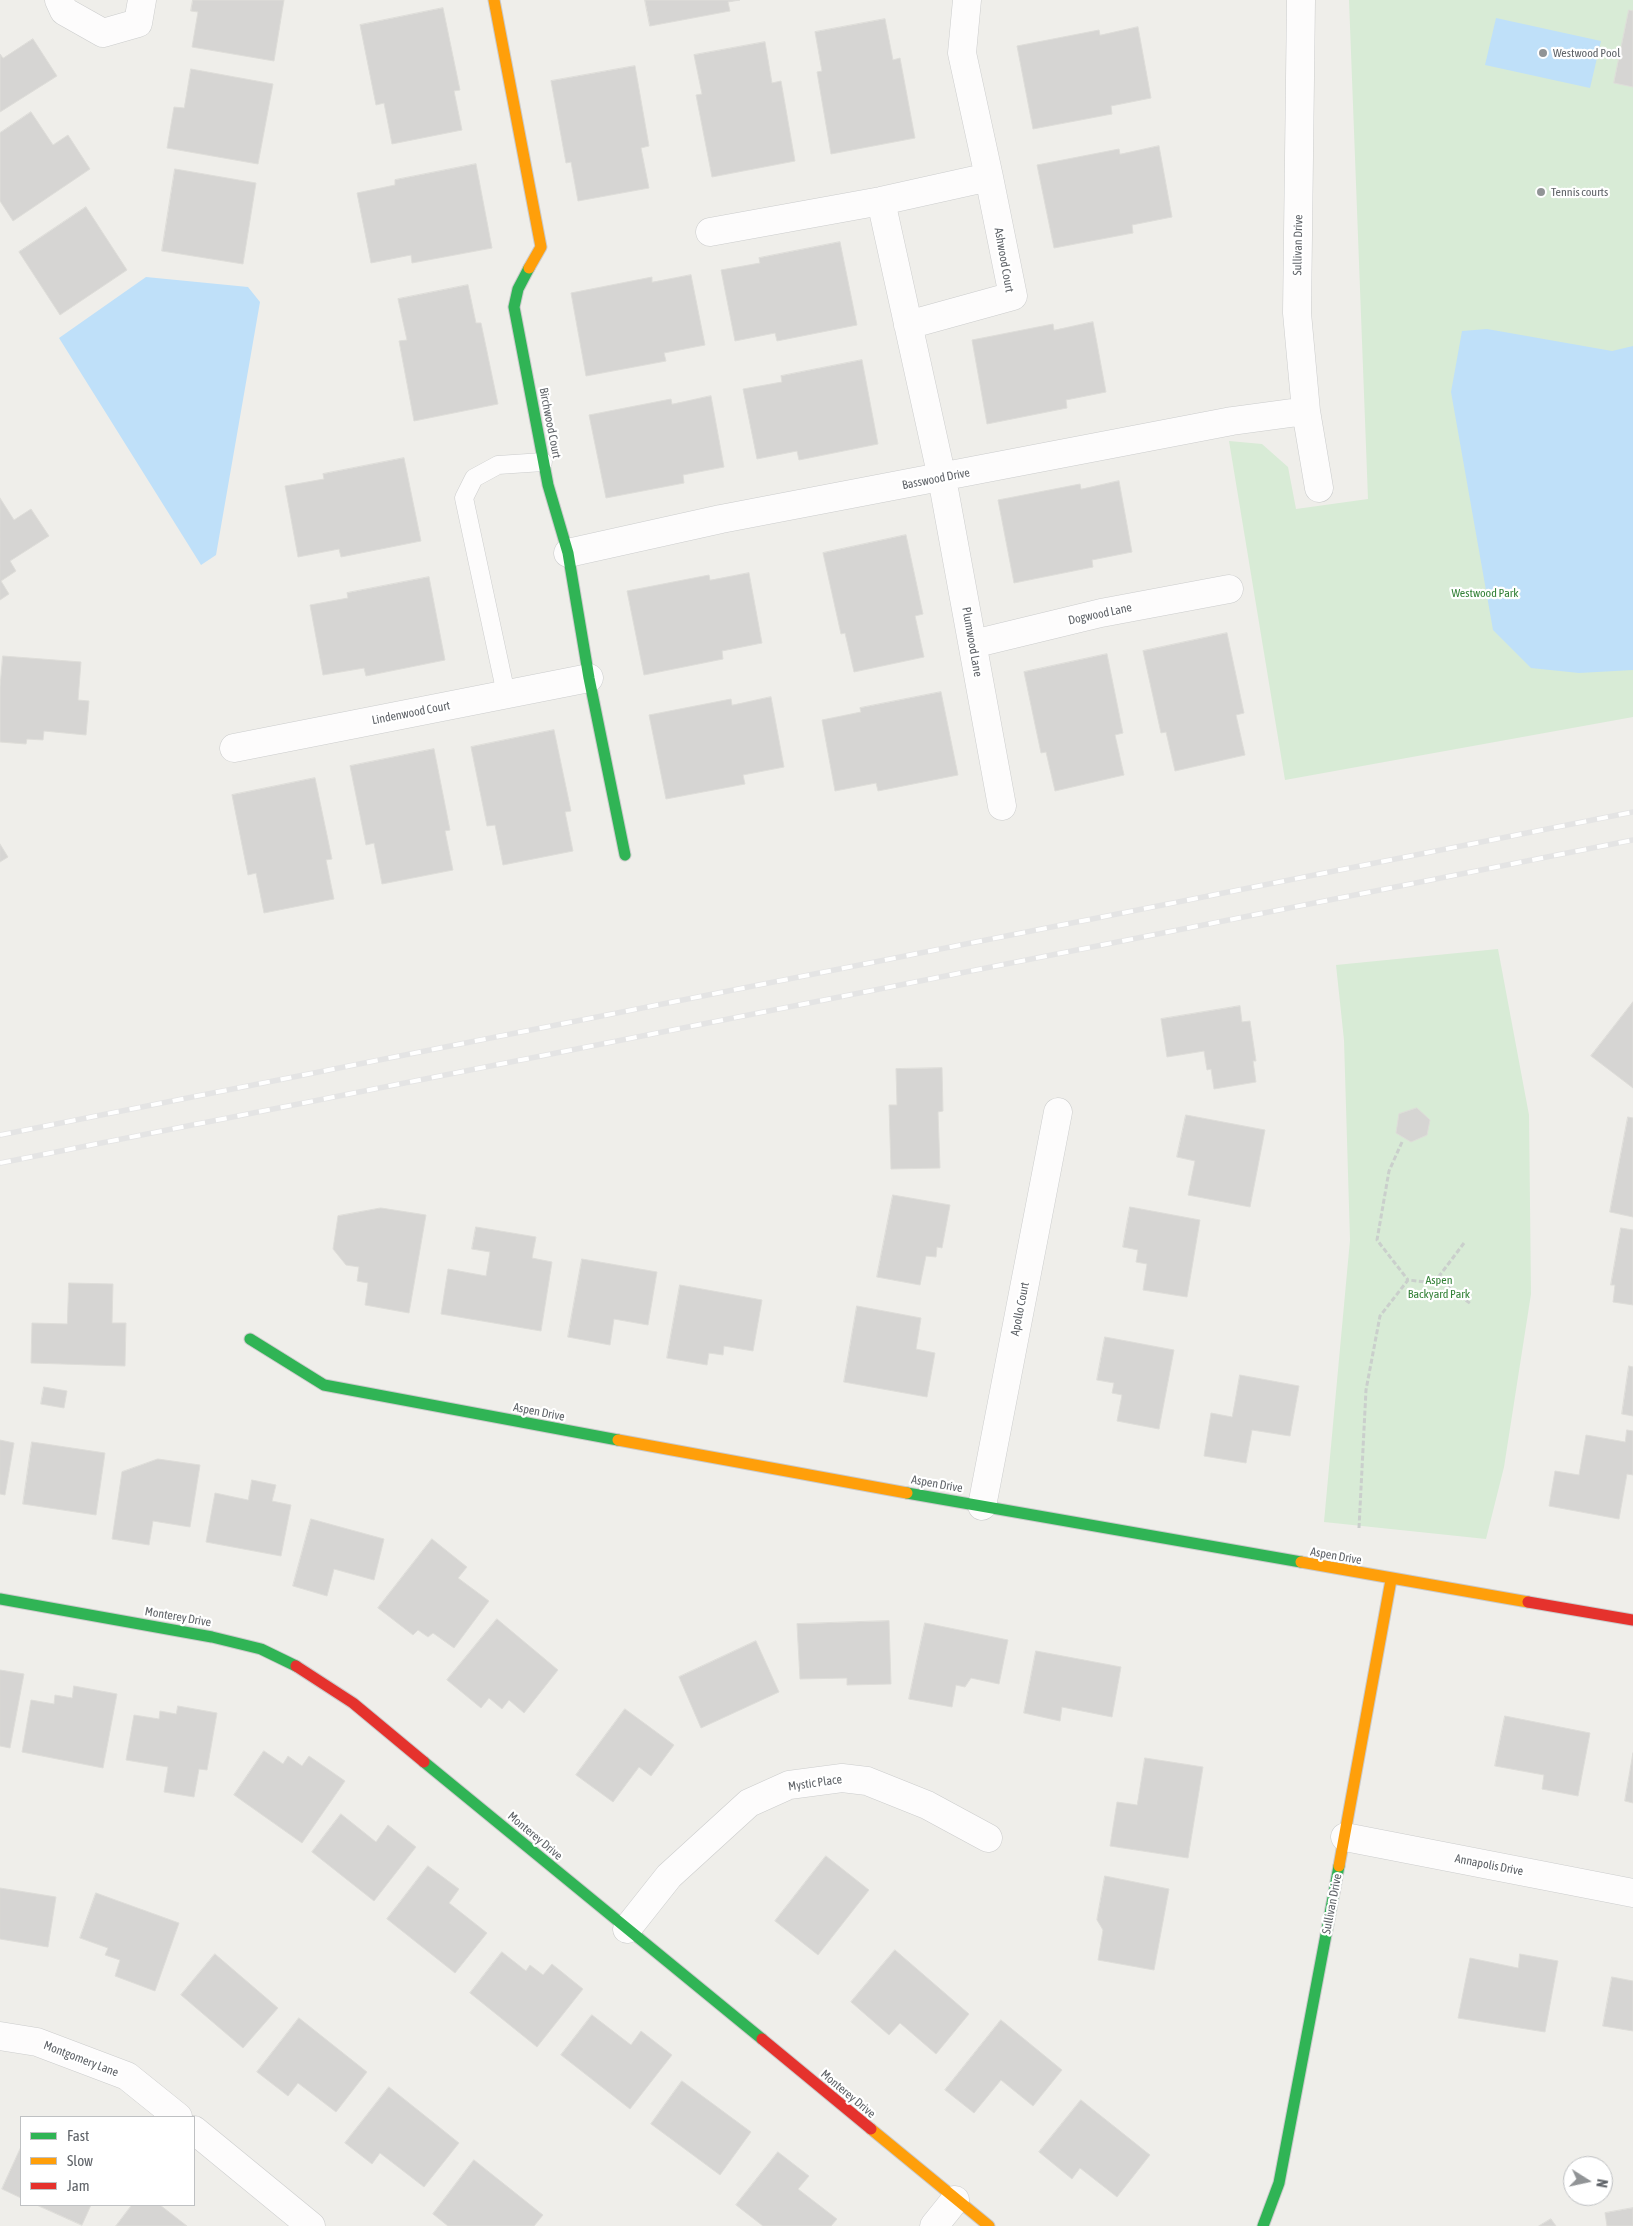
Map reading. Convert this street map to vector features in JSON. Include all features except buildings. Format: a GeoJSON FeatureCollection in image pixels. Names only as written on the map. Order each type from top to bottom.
{"type":"FeatureCollection","features":[{"type":"Feature","properties":{"kind":"street"},"geometry":{"type":"LineString","coordinates":[[59,0],[64,11],[103,33],[138,23],[142,0]]}},
{"type":"Feature","properties":{"kind":"street","name":"Birchwood Court"},"geometry":{"type":"LineString","coordinates":[[494,0],[541,247],[518,289],[514,307],[543,462],[568,553],[589,678],[625,855]]}},
{"type":"Feature","properties":{"kind":"street","name":"Ashwood Court"},"geometry":{"type":"LineString","coordinates":[[908,325],[1013,296],[962,53],[967,0]]}},
{"type":"Feature","properties":{"kind":"street","name":"Sullivan Drive"},"geometry":{"type":"LineString","coordinates":[[1301,0],[1297,313],[1306,411],[1319,488]]}},
{"type":"Feature","properties":{"kind":"street"},"geometry":{"type":"LineString","coordinates":[[710,232],[881,201],[989,177]]}},
{"type":"Feature","properties":{"kind":"street"},"geometry":{"type":"LineString","coordinates":[[881,201],[942,478]]}},
{"type":"Feature","properties":{"kind":"street","name":"Basswood Drive"},"geometry":{"type":"LineString","coordinates":[[568,553],[721,519],[1232,421],[1306,411]]}},
{"type":"Feature","properties":{"kind":"street","name":"Plumwood Lane"},"geometry":{"type":"LineString","coordinates":[[942,478],[1002,806]]}},
{"type":"Feature","properties":{"kind":"street","name":"Dogwood Lane"},"geometry":{"type":"LineString","coordinates":[[973,644],[1101,613],[1230,589]]}},
{"type":"Feature","properties":{"kind":"street","name":"Lindenwood Court"},"geometry":{"type":"LineString","coordinates":[[234,748],[589,678]]}},
{"type":"Feature","properties":{"kind":"street","name":"Apollo Court"},"geometry":{"type":"LineString","coordinates":[[982,1506],[1058,1112]]}},
{"type":"Feature","properties":{"kind":"street","name":"Aspen Drive"},"geometry":{"type":"LineString","coordinates":[[250,1339],[324,1385],[791,1473],[1391,1580],[1633,1620]]}},
{"type":"Feature","properties":{"kind":"street","name":"Sullivan Drive"},"geometry":{"type":"LineString","coordinates":[[1263,2226],[1279,2183],[1345,1837],[1391,1580]]}},
{"type":"Feature","properties":{"kind":"street","name":"Monterey Drive"},"geometry":{"type":"LineString","coordinates":[[0,1599],[212,1637],[261,1649],[304,1669],[353,1703],[955,2200],[989,2226]]}},
{"type":"Feature","properties":{"kind":"street","name":"Mystic Place"},"geometry":{"type":"LineString","coordinates":[[627,1930],[669,1876],[749,1803],[788,1785],[842,1778],[867,1781],[927,1805],[988,1838]]}},
{"type":"Feature","properties":{"kind":"street","name":"Annapolis Drive"},"geometry":{"type":"LineString","coordinates":[[1345,1837],[1633,1893]]}},
{"type":"Feature","properties":{"kind":"street","name":"Montgomery Lane"},"geometry":{"type":"LineString","coordinates":[[0,2036],[37,2042],[127,2076],[177,2116]]}},
{"type":"Feature","properties":{"kind":"street"},"geometry":{"type":"LineString","coordinates":[[195,2131],[311,2226]]}},
{"type":"Feature","properties":{"kind":"street"},"geometry":{"type":"LineString","coordinates":[[934,2226],[955,2200]]}},
{"type":"Feature","properties":{"kind":"lane"},"geometry":{"type":"LineString","coordinates":[[506,694],[464,498],[474,478],[498,465],[543,462]]}},
{"type":"Feature","properties":{"kind":"path"},"geometry":{"type":"LineString","coordinates":[[1402,1142],[1389,1171],[1377,1240],[1408,1280],[1444,1284],[1471,1304]]}},
{"type":"Feature","properties":{"kind":"path"},"geometry":{"type":"LineString","coordinates":[[1434,1283],[1464,1243]]}},
{"type":"Feature","properties":{"kind":"path"},"geometry":{"type":"LineString","coordinates":[[1359,1528],[1366,1390],[1380,1316],[1408,1280]]}},
{"type":"Feature","properties":{"kind":"green space","name":"Westwood Park"},"geometry":{"type":"Polygon","coordinates":[[[1349,0],[1633,0],[1633,717],[1285,780],[1229,441],[1262,444],[1288,467],[1296,509],[1368,499],[1349,0]]]}},
{"type":"Feature","properties":{"kind":"green space","name":"Aspen Backyard Park"},"geometry":{"type":"Polygon","coordinates":[[[1498,949],[1529,1115],[1531,1294],[1504,1467],[1486,1539],[1324,1522],[1350,1240],[1344,1040],[1336,965],[1498,949]]]}},
{"type":"Feature","properties":{"kind":"water","name":"Westwood Pool"},"geometry":{"type":"Polygon","coordinates":[[[1496,18],[1601,41],[1590,88],[1485,65],[1496,18]]]}},
{"type":"Feature","properties":{"kind":"water"},"geometry":{"type":"Polygon","coordinates":[[[146,277],[248,287],[260,302],[216,555],[201,565],[59,338],[146,277]]]}},
{"type":"Feature","properties":{"kind":"water"},"geometry":{"type":"Polygon","coordinates":[[[1487,329],[1612,351],[1633,346],[1633,670],[1579,673],[1531,668],[1493,630],[1451,392],[1462,331],[1487,329]]]}},
{"type":"Feature","properties":{"kind":"railway"},"geometry":{"type":"LineString","coordinates":[[0,1135],[1633,812]]}},
{"type":"Feature","properties":{"kind":"railway"},"geometry":{"type":"LineString","coordinates":[[0,1163],[1633,840]]}},
{"type":"Feature","properties":{"kind":"traffic: fast"},"geometry":{"type":"LineString","coordinates":[[529,268],[518,289],[514,307],[548,485],[568,553],[589,678],[625,855]]}},
{"type":"Feature","properties":{"kind":"traffic: fast"},"geometry":{"type":"LineString","coordinates":[[250,1339],[324,1385],[618,1440]]}},
{"type":"Feature","properties":{"kind":"traffic: fast"},"geometry":{"type":"LineString","coordinates":[[907,1493],[1301,1562]]}},
{"type":"Feature","properties":{"kind":"traffic: fast"},"geometry":{"type":"LineString","coordinates":[[0,1599],[212,1637],[261,1649],[296,1666]]}},
{"type":"Feature","properties":{"kind":"traffic: fast"},"geometry":{"type":"LineString","coordinates":[[424,1762],[762,2039]]}},
{"type":"Feature","properties":{"kind":"traffic: fast"},"geometry":{"type":"LineString","coordinates":[[1263,2226],[1279,2183],[1339,1866]]}},
{"type":"Feature","properties":{"kind":"traffic: slow"},"geometry":{"type":"LineString","coordinates":[[494,0],[541,247],[529,268]]}},
{"type":"Feature","properties":{"kind":"traffic: slow"},"geometry":{"type":"LineString","coordinates":[[618,1440],[907,1493]]}},
{"type":"Feature","properties":{"kind":"traffic: slow"},"geometry":{"type":"LineString","coordinates":[[1301,1562],[1528,1602]]}},
{"type":"Feature","properties":{"kind":"traffic: slow"},"geometry":{"type":"LineString","coordinates":[[1339,1866],[1391,1580]]}},
{"type":"Feature","properties":{"kind":"traffic: slow"},"geometry":{"type":"LineString","coordinates":[[871,2129],[989,2226]]}},
{"type":"Feature","properties":{"kind":"traffic: jam"},"geometry":{"type":"LineString","coordinates":[[1528,1602],[1633,1620]]}},
{"type":"Feature","properties":{"kind":"traffic: jam"},"geometry":{"type":"LineString","coordinates":[[296,1666],[353,1703],[424,1762]]}},
{"type":"Feature","properties":{"kind":"traffic: jam"},"geometry":{"type":"LineString","coordinates":[[762,2039],[871,2129]]}},
{"type":"Feature","properties":{"kind":"place","name":"Westwood Pool"},"geometry":{"type":"Point","coordinates":[1543,53]}},
{"type":"Feature","properties":{"kind":"place","name":"Tennis courts"},"geometry":{"type":"Point","coordinates":[1541,192]}}]}
